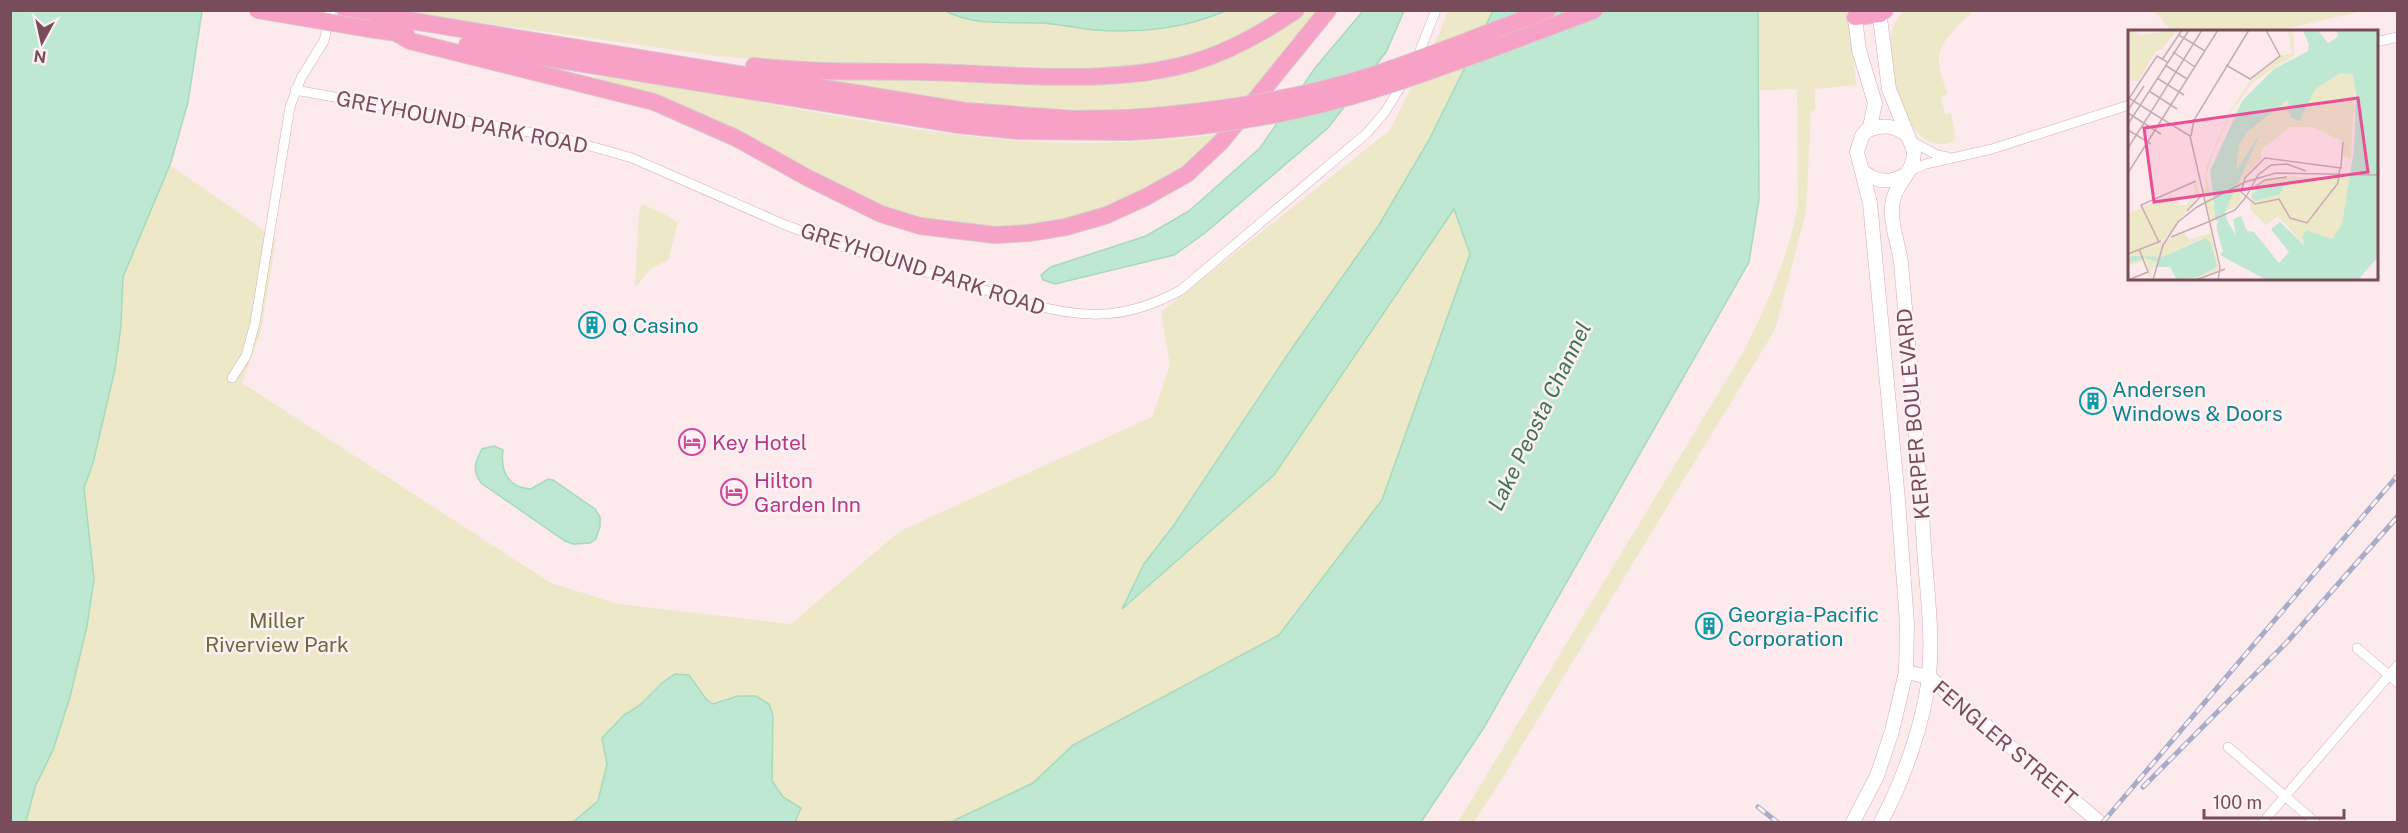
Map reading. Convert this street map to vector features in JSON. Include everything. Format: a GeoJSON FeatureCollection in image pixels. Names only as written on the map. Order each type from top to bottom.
{"type":"FeatureCollection","features":[{"type":"Feature","properties":{"kind":"highway"},"geometry":{"type":"LineString","coordinates":[[256,10],[370,22],[633,56],[966,111],[1065,118],[1170,130],[1258,118],[1375,89],[1595,10]]}},
{"type":"Feature","properties":{"kind":"highway"},"geometry":{"type":"LineString","coordinates":[[345,10],[410,41],[654,102],[736,138],[808,178],[881,214],[920,226],[995,235],[1029,233],[1066,227],[1107,215],[1146,197],[1186,174],[1221,142],[1328,10]]}},
{"type":"Feature","properties":{"kind":"highway"},"geometry":{"type":"LineString","coordinates":[[633,56],[665,54],[763,67],[808,70],[1122,75],[1176,67],[1213,56],[1253,38],[1296,10]]}},
{"type":"Feature","properties":{"kind":"highway"},"geometry":{"type":"LineString","coordinates":[[396,33],[960,125],[1042,132],[1129,125],[1308,92],[1375,74],[1548,10]]}},
{"type":"Feature","properties":{"kind":"highway"},"geometry":{"type":"LineString","coordinates":[[1855,14],[1881,12]]}},
{"type":"Feature","properties":{"kind":"main road","name":"KERPER BOULEVARD"},"geometry":{"type":"LineString","coordinates":[[1881,12],[1889,89],[1914,156],[1907,173],[1896,189],[1892,216],[1900,255],[1920,480],[1930,641],[1929,677],[1910,751],[1881,822]]}},
{"type":"Feature","properties":{"kind":"main road","name":"KERPER BOULEVARD"},"geometry":{"type":"LineString","coordinates":[[1854,822],[1866,801],[1884,758],[1906,672],[1907,624],[1898,500],[1870,203],[1857,152],[1874,113],[1875,103],[1861,57],[1855,14]]}},
{"type":"Feature","properties":{"kind":"main road"},"geometry":{"type":"LineString","coordinates":[[1866,131],[1886,126],[1896,128],[1909,138]]}},
{"type":"Feature","properties":{"kind":"main road"},"geometry":{"type":"LineString","coordinates":[[1862,171],[1873,179],[1884,182],[1907,173]]}},
{"type":"Feature","properties":{"kind":"main road","name":"FENGLER STREET"},"geometry":{"type":"LineString","coordinates":[[1906,672],[1929,677],[1996,737],[2099,822]]}},
{"type":"Feature","properties":{"kind":"street"},"geometry":{"type":"LineString","coordinates":[[232,378],[246,356],[252,339],[290,106],[295,90],[324,41],[331,10]]}},
{"type":"Feature","properties":{"kind":"street","name":"GREYHOUND PARK ROAD"},"geometry":{"type":"LineString","coordinates":[[295,90],[562,138],[632,158],[783,224],[844,247],[1034,305],[1078,315],[1096,316],[1143,308],[1180,290],[1341,156],[1385,112],[1418,57],[1436,10]]}},
{"type":"Feature","properties":{"kind":"street"},"geometry":{"type":"LineString","coordinates":[[2378,42],[2397,37]]}},
{"type":"Feature","properties":{"kind":"street"},"geometry":{"type":"LineString","coordinates":[[1907,173],[1953,158],[2003,146],[2128,105]]}},
{"type":"Feature","properties":{"kind":"street"},"geometry":{"type":"LineString","coordinates":[[1909,138],[1937,155],[1953,158]]}},
{"type":"Feature","properties":{"kind":"street"},"geometry":{"type":"LineString","coordinates":[[2357,648],[2397,683]]}},
{"type":"Feature","properties":{"kind":"street"},"geometry":{"type":"LineString","coordinates":[[2263,822],[2397,665]]}},
{"type":"Feature","properties":{"kind":"street"},"geometry":{"type":"LineString","coordinates":[[2228,747],[2314,822]]}},
{"type":"Feature","properties":{"kind":"green space"},"geometry":{"type":"Polygon","coordinates":[[[397,11],[1284,11],[1229,41],[1186,56],[1139,68],[810,64],[718,56],[397,11]]]}},
{"type":"Feature","properties":{"kind":"green space"},"geometry":{"type":"Polygon","coordinates":[[[1308,11],[1320,11],[1254,94],[1208,101],[1138,110],[1068,111],[981,104],[837,82],[837,79],[1086,82],[1252,47],[1308,11]]]}},
{"type":"Feature","properties":{"kind":"green space","name":"Miller Riverview Park"},"geometry":{"type":"Polygon","coordinates":[[[1448,11],[1499,11],[1478,154],[1478,362],[1323,621],[990,822],[781,822],[772,781],[773,766],[601,791],[598,802],[573,822],[26,822],[35,787],[53,749],[87,531],[84,488],[93,463],[115,369],[121,326],[123,277],[170,165],[276,239],[261,331],[242,383],[551,583],[618,604],[791,624],[900,531],[1152,417],[1170,365],[1161,312],[1390,130],[1440,32],[1448,11]]]}},
{"type":"Feature","properties":{"kind":"green space"},"geometry":{"type":"Polygon","coordinates":[[[1758,11],[1849,11],[1856,85],[1815,89],[1815,110],[1811,111],[1806,211],[1777,323],[1493,793],[1474,822],[1458,822],[1744,351],[1776,280],[1789,244],[1798,206],[1797,89],[1760,90],[1758,11]]]}},
{"type":"Feature","properties":{"kind":"green space"},"geometry":{"type":"Polygon","coordinates":[[[1904,11],[1973,11],[1947,38],[1939,57],[1940,71],[1947,94],[1941,97],[1945,114],[1951,113],[1954,141],[1937,144],[1923,137],[1911,124],[1902,106],[1895,85],[1890,45],[1893,27],[1904,11]]]}},
{"type":"Feature","properties":{"kind":"green space"},"geometry":{"type":"Polygon","coordinates":[[[2154,11],[2362,11],[2280,30],[2171,30],[2154,11]]]}},
{"type":"Feature","properties":{"kind":"green space"},"geometry":{"type":"Polygon","coordinates":[[[595,76],[914,129],[1021,141],[1121,142],[1221,134],[1162,183],[1117,206],[1063,222],[1018,229],[933,223],[888,210],[682,105],[643,91],[595,78],[595,76]]]}},
{"type":"Feature","properties":{"kind":"green space"},"geometry":{"type":"Polygon","coordinates":[[[642,204],[678,223],[668,260],[652,268],[635,287],[639,212],[642,204]]]}},
{"type":"Feature","properties":{"kind":"water"},"geometry":{"type":"Polygon","coordinates":[[[10,11],[202,11],[188,102],[171,162],[123,277],[121,326],[115,369],[93,463],[84,488],[94,579],[87,626],[70,697],[53,750],[35,787],[26,822],[10,822],[10,11]]]}},
{"type":"Feature","properties":{"kind":"water"},"geometry":{"type":"Polygon","coordinates":[[[946,11],[1225,11],[1178,26],[1129,31],[1095,30],[1041,23],[980,21],[946,11]]]}},
{"type":"Feature","properties":{"kind":"water"},"geometry":{"type":"Polygon","coordinates":[[[1363,11],[1404,11],[1386,52],[1328,128],[1205,233],[1174,255],[1055,284],[1043,280],[1041,275],[1051,267],[1146,236],[1189,211],[1260,148],[1315,68],[1363,11]]]}},
{"type":"Feature","properties":{"kind":"water","name":"Lake Peosta Channel"},"geometry":{"type":"Polygon","coordinates":[[[1493,11],[1758,11],[1759,199],[1749,262],[1483,729],[1421,822],[951,822],[1033,783],[1073,745],[1279,635],[1382,500],[1470,254],[1454,209],[1274,475],[1122,609],[1144,564],[1174,525],[1290,351],[1379,225],[1429,140],[1493,11]]]}},
{"type":"Feature","properties":{"kind":"water"},"geometry":{"type":"Polygon","coordinates":[[[494,446],[503,450],[504,471],[511,482],[531,489],[548,479],[553,480],[595,509],[600,517],[596,539],[590,543],[573,544],[565,541],[481,483],[476,470],[478,458],[482,449],[494,446]]]}},
{"type":"Feature","properties":{"kind":"water"},"geometry":{"type":"Polygon","coordinates":[[[675,674],[689,675],[706,699],[713,704],[738,696],[756,696],[769,704],[773,715],[772,781],[783,797],[801,808],[795,822],[573,822],[598,801],[607,764],[602,738],[624,715],[640,705],[663,682],[675,674]]]}},
{"type":"Feature","properties":{"kind":"railway"},"geometry":{"type":"LineString","coordinates":[[2103,822],[2398,475]]}},
{"type":"Feature","properties":{"kind":"railway"},"geometry":{"type":"LineString","coordinates":[[2143,787],[2287,642],[2398,516]]}},
{"type":"Feature","properties":{"kind":"railway"},"geometry":{"type":"LineString","coordinates":[[1758,807],[1777,822]]}},
{"type":"Feature","properties":{"kind":"place","name":"Q Casino"},"geometry":{"type":"Point","coordinates":[592,325]}},
{"type":"Feature","properties":{"kind":"place","name":"Andersen Windows & Doors"},"geometry":{"type":"Point","coordinates":[2093,401]}},
{"type":"Feature","properties":{"kind":"place","name":"Key Hotel"},"geometry":{"type":"Point","coordinates":[692,442]}},
{"type":"Feature","properties":{"kind":"place","name":"Hilton Garden Inn"},"geometry":{"type":"Point","coordinates":[734,492]}},
{"type":"Feature","properties":{"kind":"place","name":"Georgia-Pacific Corporation"},"geometry":{"type":"Point","coordinates":[1709,626]}}]}
